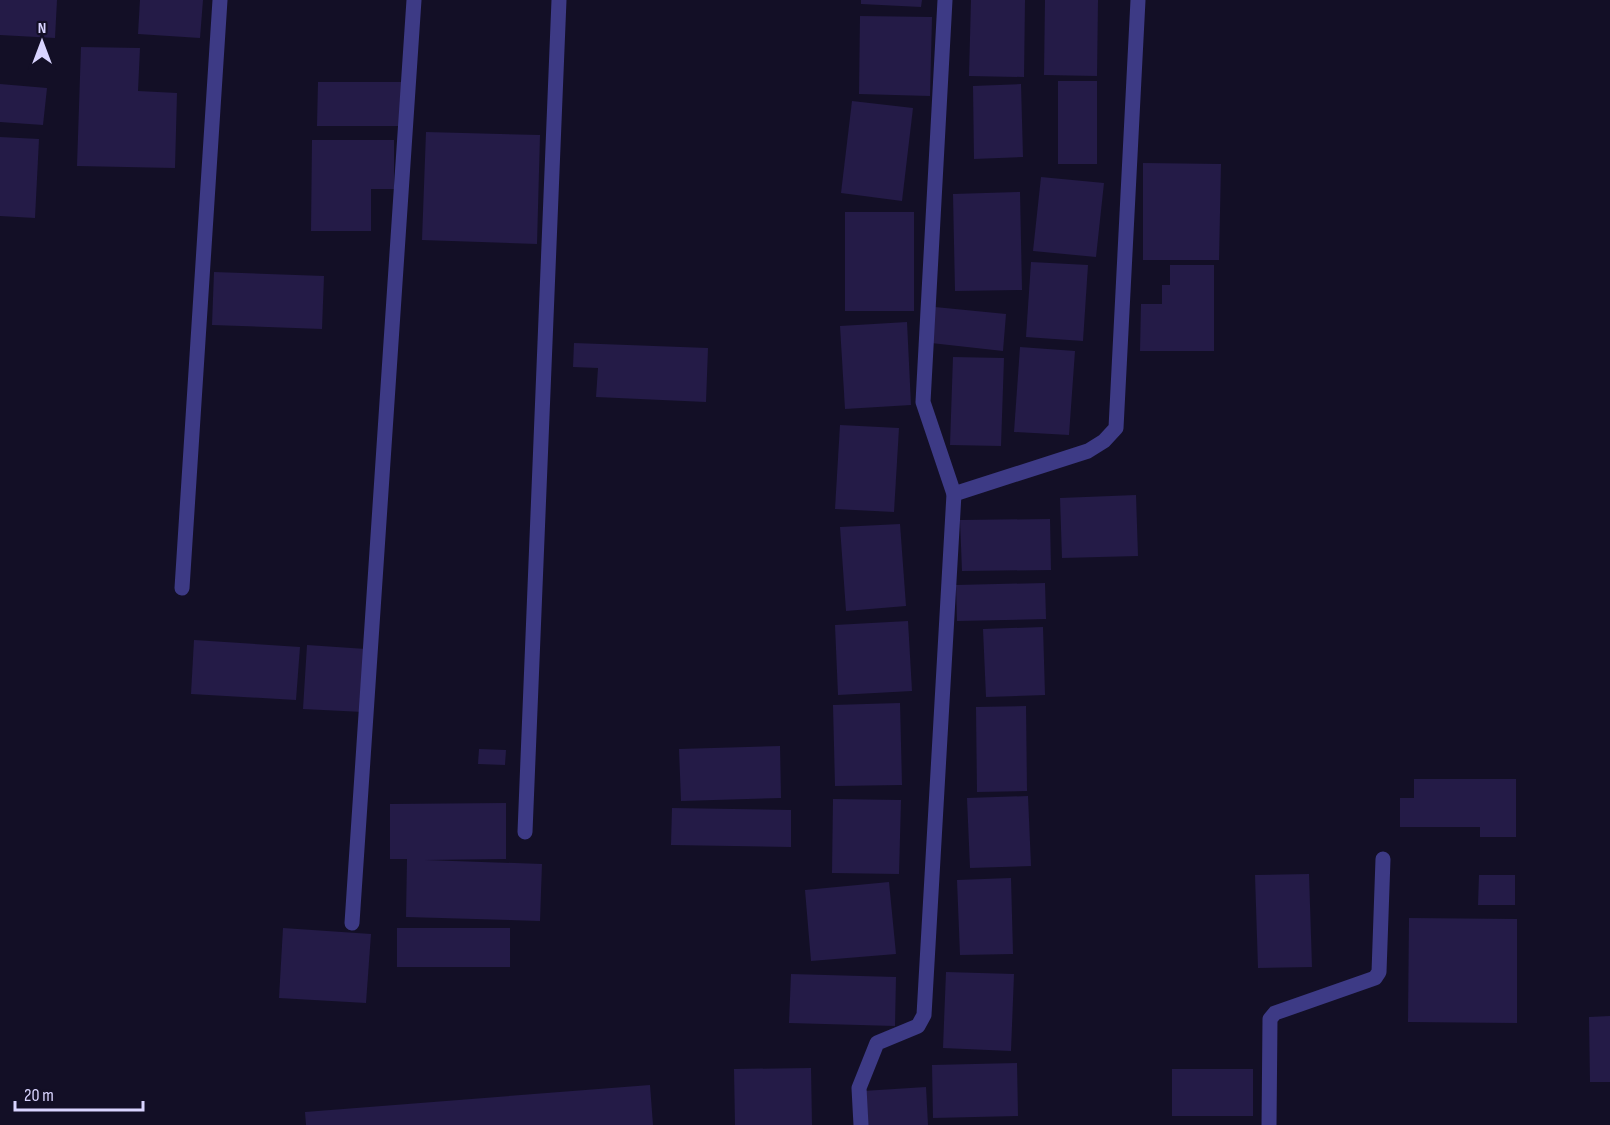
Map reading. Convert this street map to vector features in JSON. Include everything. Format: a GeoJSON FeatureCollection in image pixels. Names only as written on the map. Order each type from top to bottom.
{"type":"FeatureCollection","features":[{"type":"Feature","properties":{"kind":"street"},"geometry":{"type":"LineString","coordinates":[[182,588],[220,0]]}},
{"type":"Feature","properties":{"kind":"street"},"geometry":{"type":"LineString","coordinates":[[352,923],[414,0]]}},
{"type":"Feature","properties":{"kind":"street"},"geometry":{"type":"LineString","coordinates":[[525,832],[559,0]]}},
{"type":"Feature","properties":{"kind":"street"},"geometry":{"type":"LineString","coordinates":[[861,1125],[859,1088],[876,1043],[918,1026],[924,1015],[954,494],[923,402],[945,0]]}},
{"type":"Feature","properties":{"kind":"street"},"geometry":{"type":"LineString","coordinates":[[954,494],[1088,451],[1104,441],[1116,428],[1138,0]]}},
{"type":"Feature","properties":{"kind":"street"},"geometry":{"type":"LineString","coordinates":[[1269,1125],[1270,1019],[1275,1013],[1375,978],[1379,972],[1383,859]]}},
{"type":"Feature","properties":{"kind":"building"},"geometry":{"type":"Polygon","coordinates":[[[0,0],[57,0],[55,38],[0,35],[0,0]]]}},
{"type":"Feature","properties":{"kind":"building"},"geometry":{"type":"Polygon","coordinates":[[[140,0],[203,0],[200,38],[138,34],[140,0]]]}},
{"type":"Feature","properties":{"kind":"building"},"geometry":{"type":"Polygon","coordinates":[[[861,0],[922,0],[921,7],[861,4],[861,0]]]}},
{"type":"Feature","properties":{"kind":"building"},"geometry":{"type":"Polygon","coordinates":[[[971,0],[1025,0],[1024,77],[969,76],[971,0]]]}},
{"type":"Feature","properties":{"kind":"building"},"geometry":{"type":"Polygon","coordinates":[[[1045,0],[1098,0],[1097,76],[1044,75],[1045,0]]]}},
{"type":"Feature","properties":{"kind":"building"},"geometry":{"type":"Polygon","coordinates":[[[860,16],[932,17],[930,96],[859,94],[860,16]]]}},
{"type":"Feature","properties":{"kind":"building"},"geometry":{"type":"Polygon","coordinates":[[[81,47],[140,48],[138,91],[177,93],[175,168],[77,166],[81,47]]]}},
{"type":"Feature","properties":{"kind":"building"},"geometry":{"type":"Polygon","coordinates":[[[1058,81],[1097,81],[1097,164],[1058,164],[1058,81]]]}},
{"type":"Feature","properties":{"kind":"building"},"geometry":{"type":"Polygon","coordinates":[[[318,82],[402,82],[402,126],[317,126],[318,82]]]}},
{"type":"Feature","properties":{"kind":"building"},"geometry":{"type":"Polygon","coordinates":[[[0,84],[47,88],[43,125],[0,122],[0,84]]]}},
{"type":"Feature","properties":{"kind":"building"},"geometry":{"type":"Polygon","coordinates":[[[1021,84],[1023,157],[974,159],[973,86],[1021,84]]]}},
{"type":"Feature","properties":{"kind":"building"},"geometry":{"type":"Polygon","coordinates":[[[852,101],[913,108],[902,201],[841,193],[852,101]]]}},
{"type":"Feature","properties":{"kind":"building"},"geometry":{"type":"Polygon","coordinates":[[[426,132],[540,135],[537,244],[422,240],[426,132]]]}},
{"type":"Feature","properties":{"kind":"building"},"geometry":{"type":"Polygon","coordinates":[[[0,137],[39,139],[35,218],[0,216],[0,137]]]}},
{"type":"Feature","properties":{"kind":"building"},"geometry":{"type":"Polygon","coordinates":[[[312,140],[394,140],[394,189],[371,189],[371,231],[311,231],[312,140]]]}},
{"type":"Feature","properties":{"kind":"building"},"geometry":{"type":"Polygon","coordinates":[[[1143,163],[1221,164],[1219,260],[1143,260],[1143,163]]]}},
{"type":"Feature","properties":{"kind":"building"},"geometry":{"type":"Polygon","coordinates":[[[1041,177],[1104,183],[1096,257],[1033,251],[1041,177]]]}},
{"type":"Feature","properties":{"kind":"building"},"geometry":{"type":"Polygon","coordinates":[[[1020,192],[1022,290],[955,291],[953,194],[1020,192]]]}},
{"type":"Feature","properties":{"kind":"building"},"geometry":{"type":"Polygon","coordinates":[[[845,212],[914,212],[914,311],[845,311],[845,212]]]}},
{"type":"Feature","properties":{"kind":"building"},"geometry":{"type":"Polygon","coordinates":[[[1031,262],[1088,265],[1083,341],[1026,337],[1031,262]]]}},
{"type":"Feature","properties":{"kind":"building"},"geometry":{"type":"Polygon","coordinates":[[[1170,265],[1214,265],[1214,351],[1140,351],[1141,304],[1162,304],[1162,285],[1170,285],[1170,265]]]}},
{"type":"Feature","properties":{"kind":"building"},"geometry":{"type":"Polygon","coordinates":[[[214,272],[324,276],[322,329],[212,325],[214,272]]]}},
{"type":"Feature","properties":{"kind":"building"},"geometry":{"type":"Polygon","coordinates":[[[935,307],[1006,314],[1003,351],[931,343],[935,307]]]}},
{"type":"Feature","properties":{"kind":"building"},"geometry":{"type":"Polygon","coordinates":[[[907,322],[911,405],[845,409],[840,326],[907,322]]]}},
{"type":"Feature","properties":{"kind":"building"},"geometry":{"type":"Polygon","coordinates":[[[574,343],[708,348],[706,402],[596,397],[598,368],[573,367],[574,343]]]}},
{"type":"Feature","properties":{"kind":"building"},"geometry":{"type":"Polygon","coordinates":[[[1020,347],[1075,351],[1069,435],[1014,432],[1020,347]]]}},
{"type":"Feature","properties":{"kind":"building"},"geometry":{"type":"Polygon","coordinates":[[[953,357],[1004,358],[1001,446],[950,445],[953,357]]]}},
{"type":"Feature","properties":{"kind":"building"},"geometry":{"type":"Polygon","coordinates":[[[840,425],[899,428],[894,512],[835,509],[840,425]]]}},
{"type":"Feature","properties":{"kind":"building"},"geometry":{"type":"Polygon","coordinates":[[[1136,495],[1138,556],[1062,558],[1060,498],[1136,495]]]}},
{"type":"Feature","properties":{"kind":"building"},"geometry":{"type":"Polygon","coordinates":[[[1050,519],[1051,570],[962,571],[960,520],[1050,519]]]}},
{"type":"Feature","properties":{"kind":"building"},"geometry":{"type":"Polygon","coordinates":[[[900,524],[906,606],[846,611],[840,527],[900,524]]]}},
{"type":"Feature","properties":{"kind":"building"},"geometry":{"type":"Polygon","coordinates":[[[1045,583],[1046,619],[957,621],[956,585],[1045,583]]]}},
{"type":"Feature","properties":{"kind":"building"},"geometry":{"type":"Polygon","coordinates":[[[908,621],[912,691],[838,695],[835,625],[908,621]]]}},
{"type":"Feature","properties":{"kind":"building"},"geometry":{"type":"Polygon","coordinates":[[[1043,627],[1045,695],[986,697],[983,629],[1043,627]]]}},
{"type":"Feature","properties":{"kind":"building"},"geometry":{"type":"Polygon","coordinates":[[[194,640],[300,647],[296,700],[191,694],[194,640]]]}},
{"type":"Feature","properties":{"kind":"building"},"geometry":{"type":"Polygon","coordinates":[[[307,645],[366,649],[363,712],[303,709],[307,645]]]}},
{"type":"Feature","properties":{"kind":"building"},"geometry":{"type":"Polygon","coordinates":[[[900,703],[902,785],[835,786],[833,705],[900,703]]]}},
{"type":"Feature","properties":{"kind":"building"},"geometry":{"type":"Polygon","coordinates":[[[1026,706],[1027,791],[977,792],[976,707],[1026,706]]]}},
{"type":"Feature","properties":{"kind":"building"},"geometry":{"type":"Polygon","coordinates":[[[780,746],[781,798],[681,801],[679,749],[780,746]]]}},
{"type":"Feature","properties":{"kind":"building"},"geometry":{"type":"Polygon","coordinates":[[[479,749],[506,750],[505,765],[478,764],[479,749]]]}},
{"type":"Feature","properties":{"kind":"building"},"geometry":{"type":"Polygon","coordinates":[[[1414,779],[1516,779],[1516,837],[1480,837],[1480,827],[1400,827],[1400,798],[1414,798],[1414,779]]]}},
{"type":"Feature","properties":{"kind":"building"},"geometry":{"type":"Polygon","coordinates":[[[1028,796],[1031,866],[970,868],[967,798],[1028,796]]]}},
{"type":"Feature","properties":{"kind":"building"},"geometry":{"type":"Polygon","coordinates":[[[833,799],[901,800],[899,874],[832,873],[833,799]]]}},
{"type":"Feature","properties":{"kind":"building"},"geometry":{"type":"Polygon","coordinates":[[[506,803],[506,859],[425,860],[542,864],[540,921],[406,917],[407,859],[390,859],[390,804],[506,803]]]}},
{"type":"Feature","properties":{"kind":"building"},"geometry":{"type":"Polygon","coordinates":[[[672,808],[791,810],[791,847],[671,845],[672,808]]]}},
{"type":"Feature","properties":{"kind":"building"},"geometry":{"type":"Polygon","coordinates":[[[1309,874],[1312,967],[1258,968],[1255,875],[1309,874]]]}},
{"type":"Feature","properties":{"kind":"building"},"geometry":{"type":"Polygon","coordinates":[[[1479,875],[1515,875],[1515,905],[1478,905],[1479,875]]]}},
{"type":"Feature","properties":{"kind":"building"},"geometry":{"type":"Polygon","coordinates":[[[1011,878],[1013,954],[960,955],[957,880],[1011,878]]]}},
{"type":"Feature","properties":{"kind":"building"},"geometry":{"type":"Polygon","coordinates":[[[889,882],[896,954],[811,961],[805,890],[889,882]]]}},
{"type":"Feature","properties":{"kind":"building"},"geometry":{"type":"Polygon","coordinates":[[[1409,918],[1517,919],[1517,1023],[1408,1022],[1409,918]]]}},
{"type":"Feature","properties":{"kind":"building"},"geometry":{"type":"Polygon","coordinates":[[[283,928],[371,934],[366,1003],[279,998],[283,928]]]}},
{"type":"Feature","properties":{"kind":"building"},"geometry":{"type":"Polygon","coordinates":[[[397,928],[510,928],[510,967],[397,967],[397,928]]]}},
{"type":"Feature","properties":{"kind":"building"},"geometry":{"type":"Polygon","coordinates":[[[946,972],[1014,974],[1011,1051],[943,1048],[946,972]]]}},
{"type":"Feature","properties":{"kind":"building"},"geometry":{"type":"Polygon","coordinates":[[[791,974],[896,977],[895,1026],[789,1023],[791,974]]]}},
{"type":"Feature","properties":{"kind":"building"},"geometry":{"type":"Polygon","coordinates":[[[1610,1016],[1610,1082],[1590,1082],[1589,1017],[1610,1016]]]}},
{"type":"Feature","properties":{"kind":"building"},"geometry":{"type":"Polygon","coordinates":[[[1017,1063],[1018,1116],[933,1118],[932,1065],[1017,1063]]]}},
{"type":"Feature","properties":{"kind":"building"},"geometry":{"type":"Polygon","coordinates":[[[811,1068],[812,1125],[735,1125],[734,1069],[811,1068]]]}},
{"type":"Feature","properties":{"kind":"building"},"geometry":{"type":"Polygon","coordinates":[[[1172,1069],[1253,1069],[1253,1116],[1172,1116],[1172,1069]]]}},
{"type":"Feature","properties":{"kind":"building"},"geometry":{"type":"Polygon","coordinates":[[[650,1085],[653,1125],[306,1125],[305,1112],[650,1085]]]}},
{"type":"Feature","properties":{"kind":"building"},"geometry":{"type":"Polygon","coordinates":[[[926,1087],[928,1125],[865,1125],[863,1091],[926,1087]]]}}]}
